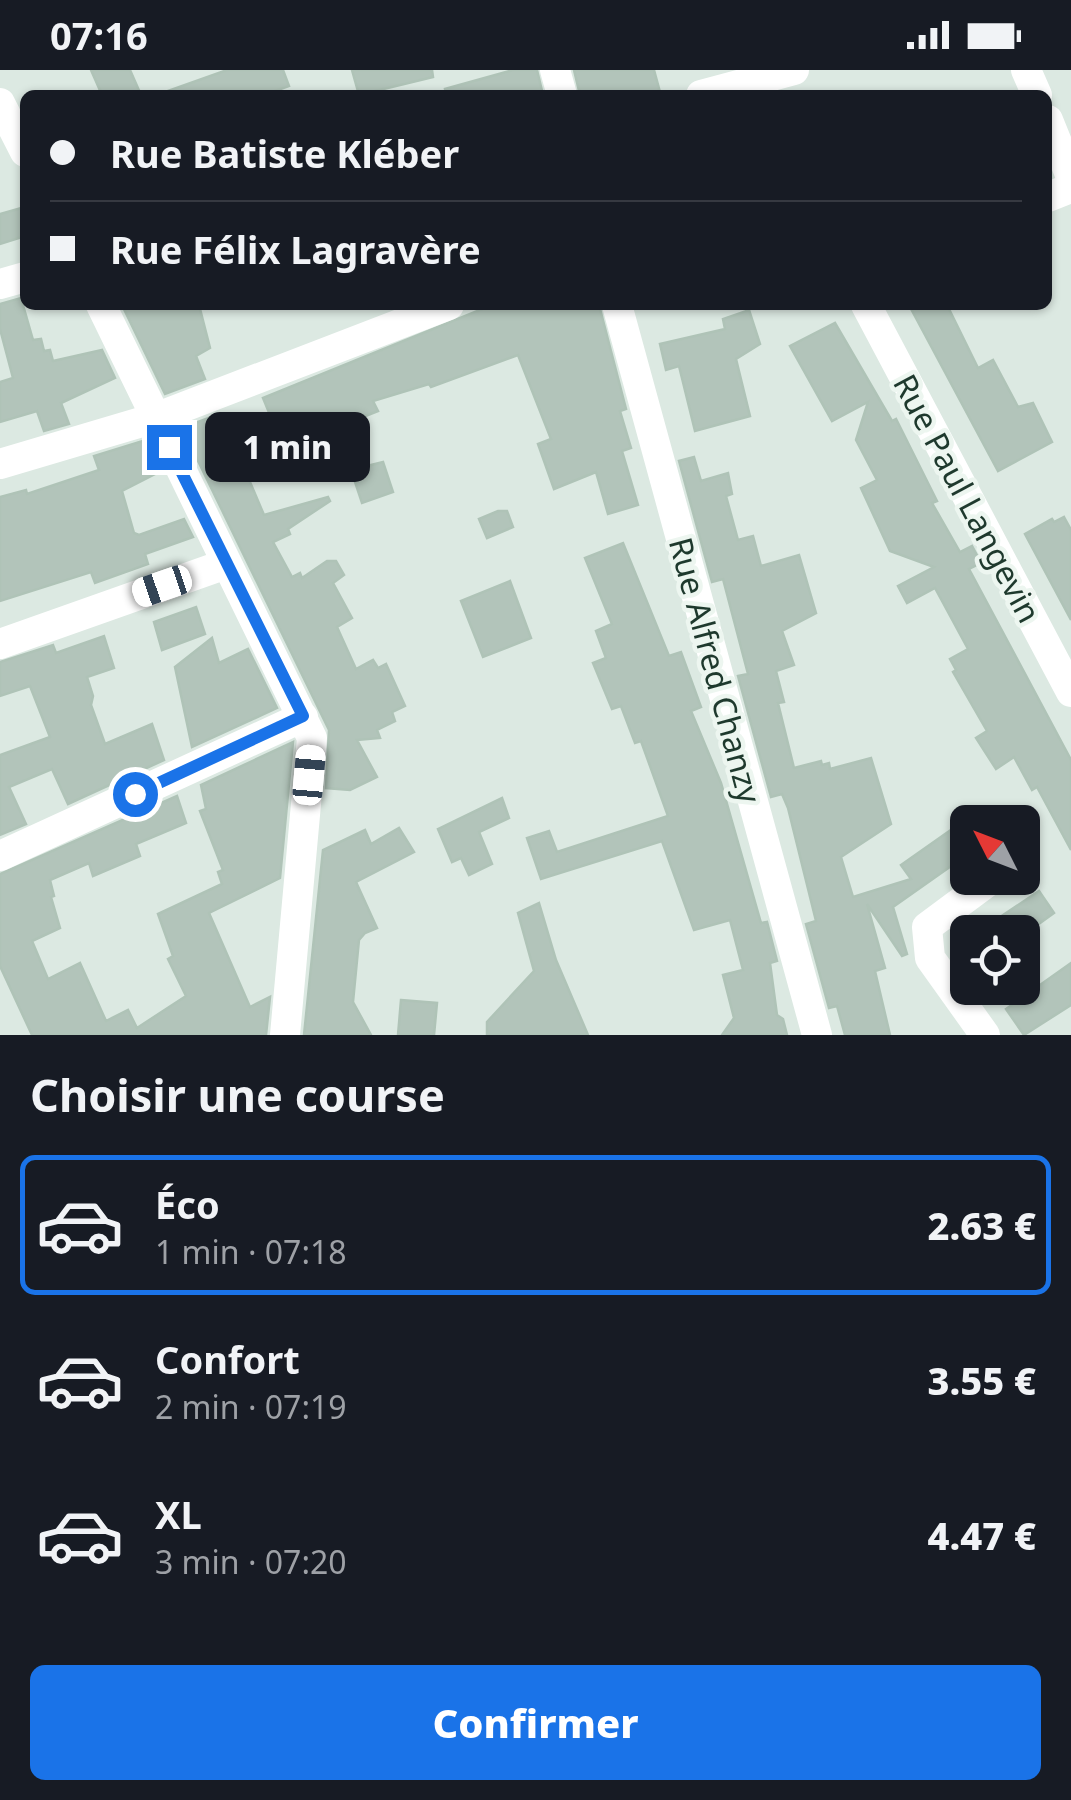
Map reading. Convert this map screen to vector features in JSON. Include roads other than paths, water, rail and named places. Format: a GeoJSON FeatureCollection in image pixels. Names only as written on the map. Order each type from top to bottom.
{"type":"FeatureCollection","features":[{"type":"Feature","properties":{"kind":"street"},"geometry":{"type":"LineString","coordinates":[[720,90],[794,70]]}},
{"type":"Feature","properties":{"kind":"street"},"geometry":{"type":"LineString","coordinates":[[0,103],[20,142]]}},
{"type":"Feature","properties":{"kind":"street"},"geometry":{"type":"LineString","coordinates":[[1052,130],[1071,176]]}},
{"type":"Feature","properties":{"kind":"street"},"geometry":{"type":"LineString","coordinates":[[103,310],[312,738],[285,1035]]}},
{"type":"Feature","properties":{"kind":"street"},"geometry":{"type":"LineString","coordinates":[[0,464],[155,418],[436,310]]}},
{"type":"Feature","properties":{"kind":"street","name":"Rue Alfred Chanzy"},"geometry":{"type":"LineString","coordinates":[[618,310],[817,1035]]}},
{"type":"Feature","properties":{"kind":"street","name":"Rue Paul Langevin"},"geometry":{"type":"LineString","coordinates":[[869,310],[1071,692]]}},
{"type":"Feature","properties":{"kind":"street"},"geometry":{"type":"LineString","coordinates":[[0,644],[226,564]]}},
{"type":"Feature","properties":{"kind":"street"},"geometry":{"type":"LineString","coordinates":[[0,856],[303,716]]}},
{"type":"Feature","properties":{"kind":"street"},"geometry":{"type":"LineString","coordinates":[[970,895],[927,927],[930,958],[985,1035]]}}]}
